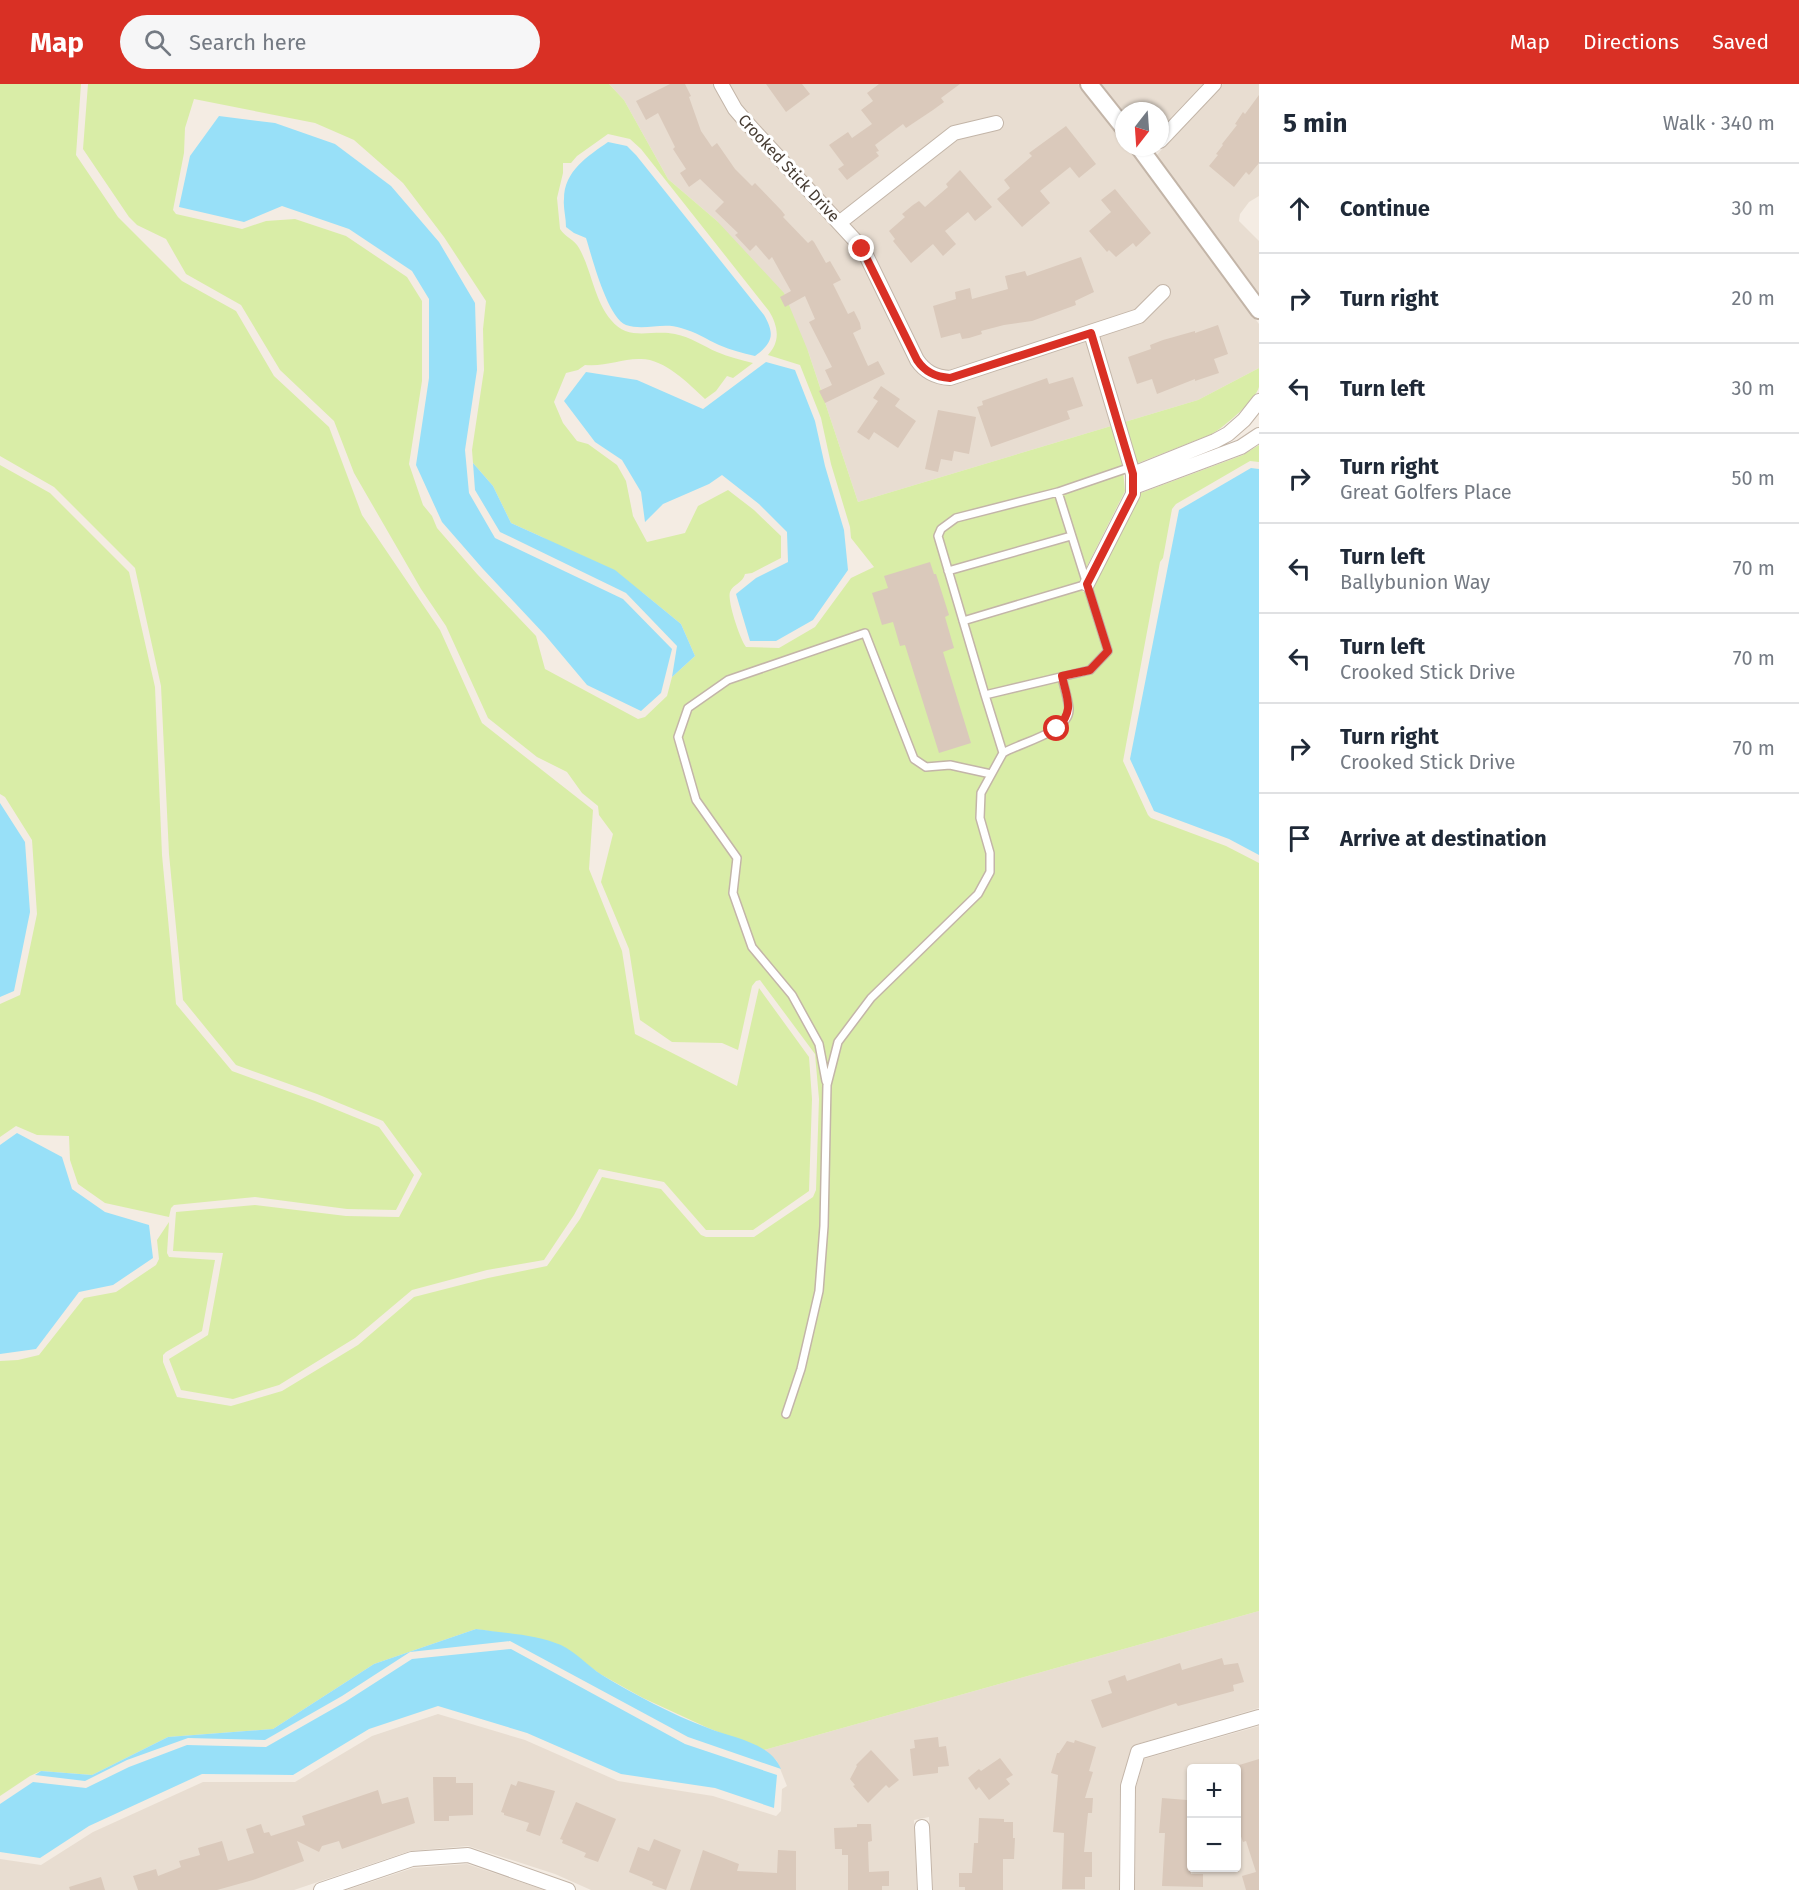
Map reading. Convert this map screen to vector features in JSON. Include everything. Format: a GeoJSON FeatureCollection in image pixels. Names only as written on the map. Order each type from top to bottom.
{"type":"FeatureCollection","features":[{"type":"Feature","properties":{"kind":"street","name":"Crooked Stick Drive"},"geometry":{"type":"LineString","coordinates":[[721,84],[735,109],[862,249],[917,360],[922,367],[935,375],[950,378],[1138,316],[1163,292]]}},
{"type":"Feature","properties":{"kind":"street"},"geometry":{"type":"LineString","coordinates":[[1089,84],[1115,117]]}},
{"type":"Feature","properties":{"kind":"street"},"geometry":{"type":"LineString","coordinates":[[1169,132],[1214,84]]}},
{"type":"Feature","properties":{"kind":"street"},"geometry":{"type":"LineString","coordinates":[[839,223],[954,133],[996,123]]}},
{"type":"Feature","properties":{"kind":"street"},"geometry":{"type":"LineString","coordinates":[[1150,156],[1259,310]]}},
{"type":"Feature","properties":{"kind":"street"},"geometry":{"type":"LineString","coordinates":[[1087,584],[1133,494],[1132,476],[1091,333]]}},
{"type":"Feature","properties":{"kind":"street"},"geometry":{"type":"LineString","coordinates":[[1132,476],[1228,434],[1244,420],[1259,401]]}},
{"type":"Feature","properties":{"kind":"street"},"geometry":{"type":"LineString","coordinates":[[1132,476],[1235,450],[1259,435]]}},
{"type":"Feature","properties":{"kind":"street"},"geometry":{"type":"LineString","coordinates":[[1127,1890],[1128,1786],[1138,1752],[1259,1717]]}},
{"type":"Feature","properties":{"kind":"street"},"geometry":{"type":"LineString","coordinates":[[922,1827],[925,1890]]}},
{"type":"Feature","properties":{"kind":"street"},"geometry":{"type":"LineString","coordinates":[[321,1890],[412,1859],[468,1855],[561,1888]]}},
{"type":"Feature","properties":{"kind":"lane"},"geometry":{"type":"LineString","coordinates":[[1003,753],[938,537],[941,529],[956,518],[1132,476]]}},
{"type":"Feature","properties":{"kind":"lane"},"geometry":{"type":"LineString","coordinates":[[985,695],[1090,670],[1108,651],[1058,492]]}},
{"type":"Feature","properties":{"kind":"lane"},"geometry":{"type":"LineString","coordinates":[[948,571],[1071,536]]}},
{"type":"Feature","properties":{"kind":"lane"},"geometry":{"type":"LineString","coordinates":[[963,621],[1087,584]]}},
{"type":"Feature","properties":{"kind":"lane"},"geometry":{"type":"LineString","coordinates":[[786,1414],[801,1369],[819,1291],[824,1226],[827,1085],[819,1044],[792,995],[752,947],[733,893],[737,858],[696,800],[678,737],[688,708],[728,680],[865,633],[914,759],[926,766],[950,765],[991,774]]}},
{"type":"Feature","properties":{"kind":"lane"},"geometry":{"type":"LineString","coordinates":[[827,1085],[838,1042],[870,998],[978,894],[990,872],[990,853],[980,818],[981,793],[1003,753],[1057,729],[1065,721],[1069,711],[1062,676]]}},
{"type":"Feature","properties":{"kind":"shaded area"},"geometry":{"type":"Polygon","coordinates":[[[609,84],[1078,84],[1115,131],[1115,156],[1135,156],[1259,324],[1259,368],[1198,400],[858,502],[808,351],[717,221],[668,179],[624,100],[609,84]]]}},
{"type":"Feature","properties":{"kind":"shaded area"},"geometry":{"type":"Polygon","coordinates":[[[1100,84],[1203,84],[1169,120],[1169,102],[1115,103],[1100,84]]]}},
{"type":"Feature","properties":{"kind":"shaded area"},"geometry":{"type":"Polygon","coordinates":[[[1223,84],[1259,84],[1259,196],[1249,202],[1240,214],[1239,221],[1259,241],[1259,296],[1156,156],[1169,156],[1169,142],[1223,84]]]}},
{"type":"Feature","properties":{"kind":"shaded area"},"geometry":{"type":"Polygon","coordinates":[[[1259,1611],[1259,1708],[1137,1744],[1131,1750],[1120,1786],[1119,1890],[933,1890],[929,1817],[914,1820],[917,1890],[591,1890],[555,1874],[468,1846],[410,1851],[294,1890],[0,1890],[0,1859],[41,1865],[93,1832],[203,1782],[295,1782],[372,1736],[438,1714],[525,1740],[618,1781],[713,1796],[776,1816],[781,1811],[782,1789],[787,1786],[777,1761],[764,1750],[1259,1611]]]}},
{"type":"Feature","properties":{"kind":"shaded area"},"geometry":{"type":"Polygon","coordinates":[[[1259,1726],[1259,1890],[1135,1890],[1136,1787],[1144,1759],[1259,1726]]]}},
{"type":"Feature","properties":{"kind":"shaded area"},"geometry":{"type":"Polygon","coordinates":[[[467,1864],[544,1890],[347,1890],[413,1868],[467,1864]]]}},
{"type":"Feature","properties":{"kind":"green space"},"geometry":{"type":"Polygon","coordinates":[[[0,84],[81,84],[76,155],[118,217],[182,281],[236,311],[274,376],[329,427],[362,515],[440,630],[482,723],[593,810],[589,869],[622,951],[635,1034],[737,1086],[759,988],[809,1057],[812,1099],[809,1191],[753,1230],[706,1230],[664,1182],[599,1169],[574,1215],[544,1260],[487,1270],[412,1290],[355,1338],[279,1385],[233,1399],[181,1390],[169,1359],[208,1335],[223,1253],[173,1251],[176,1212],[255,1205],[346,1216],[399,1217],[422,1174],[383,1121],[236,1065],[183,1000],[169,854],[161,686],[135,568],[54,487],[0,456],[0,84]]]}},
{"type":"Feature","properties":{"kind":"green space"},"geometry":{"type":"Polygon","coordinates":[[[88,84],[609,84],[624,100],[668,179],[717,221],[784,293],[808,351],[858,502],[1198,400],[1259,368],[1259,387],[1256,393],[1239,413],[1218,430],[1123,469],[1125,491],[1076,588],[1090,595],[1141,493],[1243,455],[1259,445],[1259,462],[1250,461],[1176,504],[1172,509],[1123,761],[1151,818],[1226,846],[1259,863],[1259,1611],[764,1750],[708,1728],[643,1698],[600,1674],[562,1646],[538,1639],[476,1629],[374,1664],[273,1729],[168,1737],[92,1775],[41,1771],[0,1796],[0,1361],[39,1355],[84,1298],[116,1292],[156,1265],[159,1259],[157,1240],[169,1222],[167,1253],[169,1257],[215,1260],[202,1331],[166,1352],[163,1355],[163,1362],[177,1397],[231,1406],[282,1391],[358,1345],[414,1297],[547,1266],[580,1219],[602,1177],[661,1189],[701,1235],[706,1237],[754,1237],[813,1197],[816,1190],[819,1099],[815,1054],[760,980],[752,986],[738,1050],[722,1043],[672,1042],[640,1020],[629,949],[601,882],[613,834],[599,815],[598,806],[582,793],[567,772],[537,757],[488,718],[446,626],[421,589],[354,473],[334,421],[280,370],[241,305],[186,274],[166,239],[137,225],[129,217],[83,149],[88,84]],[[194,99],[185,128],[184,153],[173,210],[176,214],[242,229],[266,221],[295,219],[346,236],[407,277],[422,301],[422,381],[409,464],[423,505],[432,516],[437,528],[536,636],[545,669],[638,719],[645,717],[667,696],[672,677],[695,656],[681,624],[643,593],[542,537],[511,523],[493,486],[473,463],[472,450],[484,370],[483,329],[486,301],[444,237],[403,183],[354,140],[315,123],[194,99]],[[608,134],[577,156],[571,163],[563,163],[557,198],[560,229],[579,248],[605,312],[618,327],[625,331],[681,335],[722,354],[753,363],[733,378],[727,376],[716,391],[705,399],[676,373],[650,360],[634,359],[600,365],[585,365],[578,370],[566,373],[554,402],[563,423],[577,441],[588,444],[617,465],[626,481],[633,516],[647,542],[685,533],[698,506],[728,490],[754,510],[781,536],[781,558],[752,573],[745,574],[730,592],[730,603],[746,647],[779,648],[815,627],[851,578],[874,567],[851,538],[821,418],[800,365],[768,355],[775,344],[777,333],[769,311],[641,149],[630,139],[608,134]]]}},
{"type":"Feature","properties":{"kind":"green space"},"geometry":{"type":"Polygon","coordinates":[[[0,465],[50,493],[129,572],[155,687],[162,855],[176,1004],[232,1071],[379,1127],[414,1175],[396,1210],[347,1209],[255,1197],[174,1205],[169,1217],[105,1203],[78,1184],[70,1160],[69,1136],[37,1135],[16,1126],[0,1137],[0,1004],[20,995],[37,914],[32,840],[5,797],[0,794],[0,465]]]}},
{"type":"Feature","properties":{"kind":"water"},"geometry":{"type":"Polygon","coordinates":[[[219,116],[275,123],[335,144],[391,186],[439,242],[475,303],[477,370],[465,450],[469,493],[495,538],[623,599],[672,649],[661,693],[641,711],[587,685],[545,635],[442,522],[416,465],[429,378],[429,299],[412,271],[349,229],[282,206],[244,222],[179,207],[190,156],[219,116]]]}},
{"type":"Feature","properties":{"kind":"water"},"geometry":{"type":"Polygon","coordinates":[[[608,142],[627,146],[636,155],[764,315],[770,328],[770,338],[766,347],[755,356],[723,347],[674,326],[633,327],[619,320],[601,286],[586,238],[566,227],[564,206],[565,189],[573,172],[585,159],[608,142]]]}},
{"type":"Feature","properties":{"kind":"water"},"geometry":{"type":"Polygon","coordinates":[[[766,362],[795,370],[815,421],[825,466],[844,530],[848,570],[813,620],[776,641],[750,641],[736,594],[756,578],[788,562],[787,532],[759,504],[722,475],[709,484],[663,504],[645,522],[641,492],[622,460],[595,442],[564,401],[586,372],[637,380],[703,409],[766,362]]]}},
{"type":"Feature","properties":{"kind":"water"},"geometry":{"type":"Polygon","coordinates":[[[473,463],[493,486],[511,523],[615,570],[681,624],[695,656],[672,677],[677,646],[626,593],[500,532],[475,490],[473,463]]]}},
{"type":"Feature","properties":{"kind":"water"},"geometry":{"type":"Polygon","coordinates":[[[1251,468],[1259,469],[1259,855],[1229,839],[1154,811],[1130,759],[1179,510],[1251,468]]]}},
{"type":"Feature","properties":{"kind":"water"},"geometry":{"type":"Polygon","coordinates":[[[0,803],[25,842],[30,912],[14,991],[0,997],[0,803]]]}},
{"type":"Feature","properties":{"kind":"water"},"geometry":{"type":"Polygon","coordinates":[[[17,1133],[62,1157],[72,1189],[105,1212],[149,1225],[153,1258],[113,1285],[79,1292],[36,1349],[0,1354],[0,1145],[17,1133]]]}},
{"type":"Feature","properties":{"kind":"water"},"geometry":{"type":"Polygon","coordinates":[[[476,1629],[530,1636],[561,1645],[602,1675],[654,1704],[694,1723],[759,1747],[776,1760],[781,1769],[688,1737],[510,1641],[410,1652],[342,1696],[265,1740],[188,1738],[127,1760],[85,1781],[35,1775],[41,1771],[92,1775],[168,1737],[273,1729],[374,1664],[476,1629]]]}},
{"type":"Feature","properties":{"kind":"water"},"geometry":{"type":"Polygon","coordinates":[[[511,1649],[685,1744],[777,1775],[774,1808],[715,1788],[621,1774],[527,1733],[438,1706],[369,1729],[293,1775],[202,1774],[89,1826],[40,1858],[0,1852],[0,1804],[33,1782],[86,1788],[129,1767],[187,1745],[266,1747],[345,1702],[412,1659],[511,1649]]]}},
{"type":"Feature","properties":{"kind":"building"},"geometry":{"type":"Polygon","coordinates":[[[670,84],[685,84],[691,96],[689,97],[701,131],[712,147],[717,143],[735,169],[752,186],[755,183],[808,243],[812,240],[814,242],[826,263],[830,261],[841,280],[833,284],[848,314],[854,311],[860,323],[861,329],[853,333],[868,366],[878,361],[885,374],[825,403],[819,391],[832,385],[825,370],[832,367],[809,322],[815,319],[805,296],[785,307],[780,297],[791,291],[772,257],[769,260],[756,245],[750,251],[735,235],[738,233],[715,211],[724,202],[700,179],[689,187],[680,173],[686,169],[673,149],[675,147],[658,113],[646,120],[636,101],[670,84]]]}},
{"type":"Feature","properties":{"kind":"building"},"geometry":{"type":"Polygon","coordinates":[[[766,84],[802,84],[810,94],[786,112],[766,84]]]}},
{"type":"Feature","properties":{"kind":"building"},"geometry":{"type":"Polygon","coordinates":[[[879,84],[960,84],[941,98],[944,102],[933,110],[906,128],[903,124],[875,145],[879,156],[847,180],[838,169],[844,165],[829,145],[848,132],[852,138],[872,124],[861,110],[873,101],[867,93],[879,84]]]}},
{"type":"Feature","properties":{"kind":"building"},"geometry":{"type":"Polygon","coordinates":[[[1259,95],[1259,163],[1249,175],[1246,172],[1234,187],[1209,166],[1237,125],[1235,124],[1243,112],[1245,114],[1259,95]]]}},
{"type":"Feature","properties":{"kind":"building"},"geometry":{"type":"Polygon","coordinates":[[[1066,126],[1096,164],[1079,178],[1070,167],[1040,191],[1050,203],[1022,227],[997,199],[1010,188],[1004,180],[1032,156],[1029,153],[1066,126]]]}},
{"type":"Feature","properties":{"kind":"building"},"geometry":{"type":"Polygon","coordinates":[[[960,170],[992,207],[975,221],[968,212],[945,231],[956,244],[943,256],[933,244],[911,263],[893,241],[895,239],[889,231],[905,217],[902,214],[919,201],[925,207],[948,187],[946,184],[960,170]]]}},
{"type":"Feature","properties":{"kind":"building"},"geometry":{"type":"Polygon","coordinates":[[[1115,189],[1151,233],[1136,247],[1133,243],[1116,257],[1109,250],[1107,252],[1089,231],[1111,212],[1101,200],[1115,189]]]}},
{"type":"Feature","properties":{"kind":"building"},"geometry":{"type":"Polygon","coordinates":[[[1081,257],[1094,292],[1075,301],[1076,305],[1032,321],[981,331],[982,334],[969,338],[962,339],[960,333],[941,338],[933,306],[956,299],[955,292],[970,288],[972,299],[1008,289],[1005,276],[1025,271],[1027,276],[1081,257]]]}},
{"type":"Feature","properties":{"kind":"building"},"geometry":{"type":"Polygon","coordinates":[[[1218,325],[1228,354],[1214,359],[1219,373],[1195,381],[1195,379],[1157,394],[1152,379],[1137,384],[1128,357],[1151,349],[1150,345],[1163,340],[1218,325]]]}},
{"type":"Feature","properties":{"kind":"building"},"geometry":{"type":"Polygon","coordinates":[[[1073,377],[1083,406],[1067,411],[1070,419],[991,447],[977,407],[983,405],[982,401],[1047,378],[1049,384],[1073,377]]]}},
{"type":"Feature","properties":{"kind":"building"},"geometry":{"type":"Polygon","coordinates":[[[881,386],[900,399],[895,406],[916,421],[898,448],[874,432],[869,440],[857,432],[878,401],[873,398],[881,386]]]}},
{"type":"Feature","properties":{"kind":"building"},"geometry":{"type":"Polygon","coordinates":[[[938,410],[976,417],[969,454],[954,451],[952,461],[941,459],[938,472],[925,469],[938,410]]]}},
{"type":"Feature","properties":{"kind":"building"},"geometry":{"type":"Polygon","coordinates":[[[930,562],[949,615],[945,617],[954,648],[943,652],[971,743],[939,753],[905,645],[900,646],[893,622],[882,625],[872,593],[888,588],[884,576],[930,562]]]}},
{"type":"Feature","properties":{"kind":"building"},"geometry":{"type":"Polygon","coordinates":[[[1222,1658],[1224,1665],[1238,1663],[1244,1682],[1233,1685],[1234,1691],[1178,1706],[1176,1703],[1102,1728],[1091,1700],[1112,1693],[1108,1681],[1125,1675],[1127,1681],[1180,1663],[1182,1670],[1222,1658]]]}},
{"type":"Feature","properties":{"kind":"building"},"geometry":{"type":"Polygon","coordinates":[[[938,1737],[939,1747],[946,1746],[949,1766],[938,1767],[938,1773],[913,1776],[910,1749],[915,1748],[914,1740],[938,1737]]]}},
{"type":"Feature","properties":{"kind":"building"},"geometry":{"type":"Polygon","coordinates":[[[1075,1740],[1096,1747],[1089,1771],[1093,1772],[1085,1798],[1093,1798],[1092,1813],[1088,1813],[1084,1852],[1092,1852],[1092,1877],[1085,1877],[1085,1889],[1062,1889],[1064,1833],[1053,1832],[1058,1775],[1051,1773],[1057,1753],[1067,1741],[1074,1743],[1075,1740]]]}},
{"type":"Feature","properties":{"kind":"building"},"geometry":{"type":"Polygon","coordinates":[[[871,1750],[899,1780],[889,1788],[886,1785],[868,1803],[850,1779],[856,1765],[871,1750]]]}},
{"type":"Feature","properties":{"kind":"building"},"geometry":{"type":"Polygon","coordinates":[[[1000,1758],[1013,1775],[1006,1779],[1010,1784],[989,1800],[979,1787],[976,1790],[968,1778],[979,1769],[981,1771],[1000,1758]]]}},
{"type":"Feature","properties":{"kind":"building"},"geometry":{"type":"Polygon","coordinates":[[[1259,1759],[1259,1890],[1246,1890],[1242,1876],[1256,1872],[1246,1841],[1243,1842],[1241,1836],[1241,1764],[1259,1759]]]}},
{"type":"Feature","properties":{"kind":"building"},"geometry":{"type":"Polygon","coordinates":[[[433,1777],[456,1777],[456,1783],[473,1783],[473,1815],[449,1816],[449,1821],[434,1821],[433,1777]]]}},
{"type":"Feature","properties":{"kind":"building"},"geometry":{"type":"Polygon","coordinates":[[[518,1781],[555,1791],[540,1836],[526,1831],[529,1823],[501,1812],[511,1784],[516,1786],[518,1781]]]}},
{"type":"Feature","properties":{"kind":"building"},"geometry":{"type":"Polygon","coordinates":[[[378,1790],[382,1804],[408,1797],[415,1823],[342,1849],[339,1841],[322,1846],[319,1852],[297,1841],[304,1861],[253,1880],[217,1890],[138,1890],[133,1876],[156,1869],[158,1876],[181,1867],[179,1861],[200,1855],[198,1848],[222,1841],[228,1861],[254,1853],[246,1829],[261,1824],[264,1833],[269,1832],[271,1836],[305,1825],[302,1816],[378,1790]]]}},
{"type":"Feature","properties":{"kind":"building"},"geometry":{"type":"Polygon","coordinates":[[[1162,1798],[1187,1800],[1187,1872],[1203,1874],[1203,1887],[1162,1886],[1165,1833],[1159,1833],[1162,1798]]]}},
{"type":"Feature","properties":{"kind":"building"},"geometry":{"type":"Polygon","coordinates":[[[576,1802],[616,1819],[598,1862],[584,1857],[586,1853],[562,1843],[563,1840],[560,1839],[576,1802]]]}},
{"type":"Feature","properties":{"kind":"building"},"geometry":{"type":"Polygon","coordinates":[[[979,1818],[1004,1819],[1004,1822],[1013,1822],[1014,1859],[1003,1859],[1003,1890],[965,1890],[965,1887],[959,1887],[959,1873],[972,1873],[974,1843],[978,1843],[979,1818]]]}},
{"type":"Feature","properties":{"kind":"building"},"geometry":{"type":"Polygon","coordinates":[[[857,1824],[871,1824],[872,1841],[868,1842],[869,1872],[889,1871],[889,1886],[882,1886],[882,1890],[848,1890],[848,1855],[842,1855],[842,1849],[835,1849],[834,1828],[857,1827],[857,1824]]]}},
{"type":"Feature","properties":{"kind":"building"},"geometry":{"type":"Polygon","coordinates":[[[654,1839],[681,1850],[666,1890],[629,1872],[638,1847],[649,1851],[654,1839]]]}},
{"type":"Feature","properties":{"kind":"building"},"geometry":{"type":"Polygon","coordinates":[[[703,1850],[739,1864],[737,1871],[777,1873],[778,1850],[796,1851],[796,1890],[690,1890],[703,1850]]]}},
{"type":"Feature","properties":{"kind":"building"},"geometry":{"type":"Polygon","coordinates":[[[101,1877],[105,1890],[70,1890],[69,1887],[101,1877]]]}},
{"type":"Feature","properties":{"kind":"route"},"geometry":{"type":"LineString","coordinates":[[862,249],[917,360],[928,372],[935,375],[950,378],[1091,333],[1133,474],[1134,487],[1133,494],[1087,584],[1108,651],[1090,670],[1062,676],[1069,711],[1065,721],[1057,729]]}}]}
